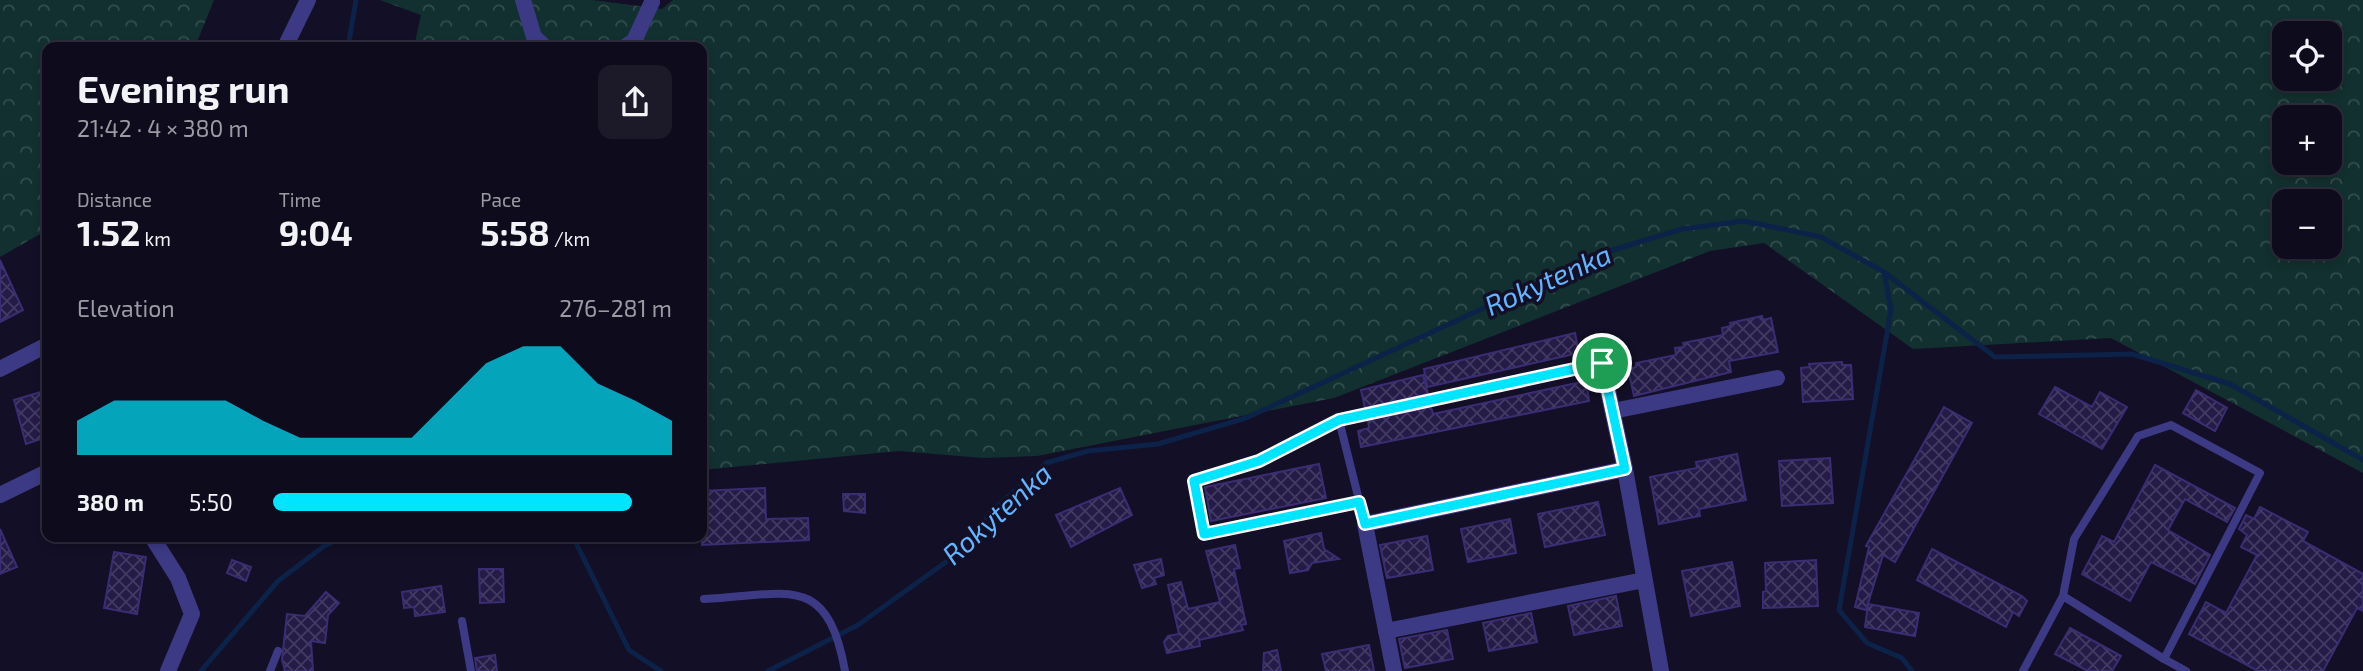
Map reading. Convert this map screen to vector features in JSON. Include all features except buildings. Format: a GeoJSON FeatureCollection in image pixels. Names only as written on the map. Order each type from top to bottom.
{"type":"FeatureCollection","features":[{"type":"Feature","properties":{"kind":"street"},"geometry":{"type":"LineString","coordinates":[[287,42],[307,0]]}},
{"type":"Feature","properties":{"kind":"street"},"geometry":{"type":"LineString","coordinates":[[523,0],[534,37],[540,42]]}},
{"type":"Feature","properties":{"kind":"street"},"geometry":{"type":"LineString","coordinates":[[632,42],[652,2]]}},
{"type":"Feature","properties":{"kind":"street"},"geometry":{"type":"LineString","coordinates":[[0,369],[42,348]]}},
{"type":"Feature","properties":{"kind":"street"},"geometry":{"type":"LineString","coordinates":[[1602,363],[1625,469],[1661,671]]}},
{"type":"Feature","properties":{"kind":"street"},"geometry":{"type":"LineString","coordinates":[[1613,411],[1777,378]]}},
{"type":"Feature","properties":{"kind":"street"},"geometry":{"type":"LineString","coordinates":[[1394,671],[1365,524],[1625,469]]}},
{"type":"Feature","properties":{"kind":"street"},"geometry":{"type":"LineString","coordinates":[[0,495],[42,474]]}},
{"type":"Feature","properties":{"kind":"street"},"geometry":{"type":"LineString","coordinates":[[155,542],[178,578],[192,614],[168,671]]}},
{"type":"Feature","properties":{"kind":"street"},"geometry":{"type":"LineString","coordinates":[[1386,631],[1644,580]]}},
{"type":"Feature","properties":{"kind":"lane"},"geometry":{"type":"LineString","coordinates":[[1359,502],[1204,534],[1194,481],[1259,461],[1339,420],[1602,363]]}},
{"type":"Feature","properties":{"kind":"lane"},"geometry":{"type":"LineString","coordinates":[[1339,420],[1365,524]]}},
{"type":"Feature","properties":{"kind":"lane"},"geometry":{"type":"LineString","coordinates":[[2023,671],[2063,596],[2074,539],[2138,436],[2171,425],[2260,473],[2164,659]]}},
{"type":"Feature","properties":{"kind":"lane"},"geometry":{"type":"LineString","coordinates":[[2063,596],[2186,671]]}},
{"type":"Feature","properties":{"kind":"lane"},"geometry":{"type":"LineString","coordinates":[[704,599],[806,597],[827,613],[834,624],[845,671]]}},
{"type":"Feature","properties":{"kind":"lane"},"geometry":{"type":"LineString","coordinates":[[462,621],[471,671]]}},
{"type":"Feature","properties":{"kind":"lane"},"geometry":{"type":"LineString","coordinates":[[270,671],[278,651]]}},
{"type":"Feature","properties":{"kind":"green space"},"geometry":{"type":"Polygon","coordinates":[[[0,0],[214,0],[197,42],[42,42],[42,233],[0,257],[0,0]]]}},
{"type":"Feature","properties":{"kind":"green space"},"geometry":{"type":"Polygon","coordinates":[[[380,0],[593,0],[662,9],[673,0],[2363,0],[2363,473],[2111,338],[1913,349],[1764,243],[1710,251],[1334,398],[1037,456],[983,458],[899,451],[707,470],[707,42],[415,42],[421,15],[380,0]]]}},
{"type":"Feature","properties":{"kind":"waterway"},"geometry":{"type":"LineString","coordinates":[[349,42],[356,0]]}},
{"type":"Feature","properties":{"kind":"waterway","name":"Rokytenka"},"geometry":{"type":"LineString","coordinates":[[768,671],[858,625],[964,549],[991,512],[1046,463],[1088,451],[1158,444],[1246,418],[1603,253],[1682,229],[1744,221],[1821,237],[1884,272],[1995,357],[2132,354],[2230,384],[2363,460]]}},
{"type":"Feature","properties":{"kind":"waterway"},"geometry":{"type":"LineString","coordinates":[[1884,272],[1891,310],[1839,610],[1867,643],[1902,658],[1912,671]]}},
{"type":"Feature","properties":{"kind":"waterway","name":"Rokytenka"},"geometry":{"type":"LineString","coordinates":[[201,671],[278,581],[332,542]]}},
{"type":"Feature","properties":{"kind":"waterway","name":"Rokytenka"},"geometry":{"type":"LineString","coordinates":[[575,542],[629,650],[661,671]]}},
{"type":"Feature","properties":{"kind":"route"},"geometry":{"type":"LineString","coordinates":[[1602,363],[1625,469],[1365,524],[1359,502],[1204,534],[1194,481],[1259,461],[1339,420],[1602,363]]}}]}
